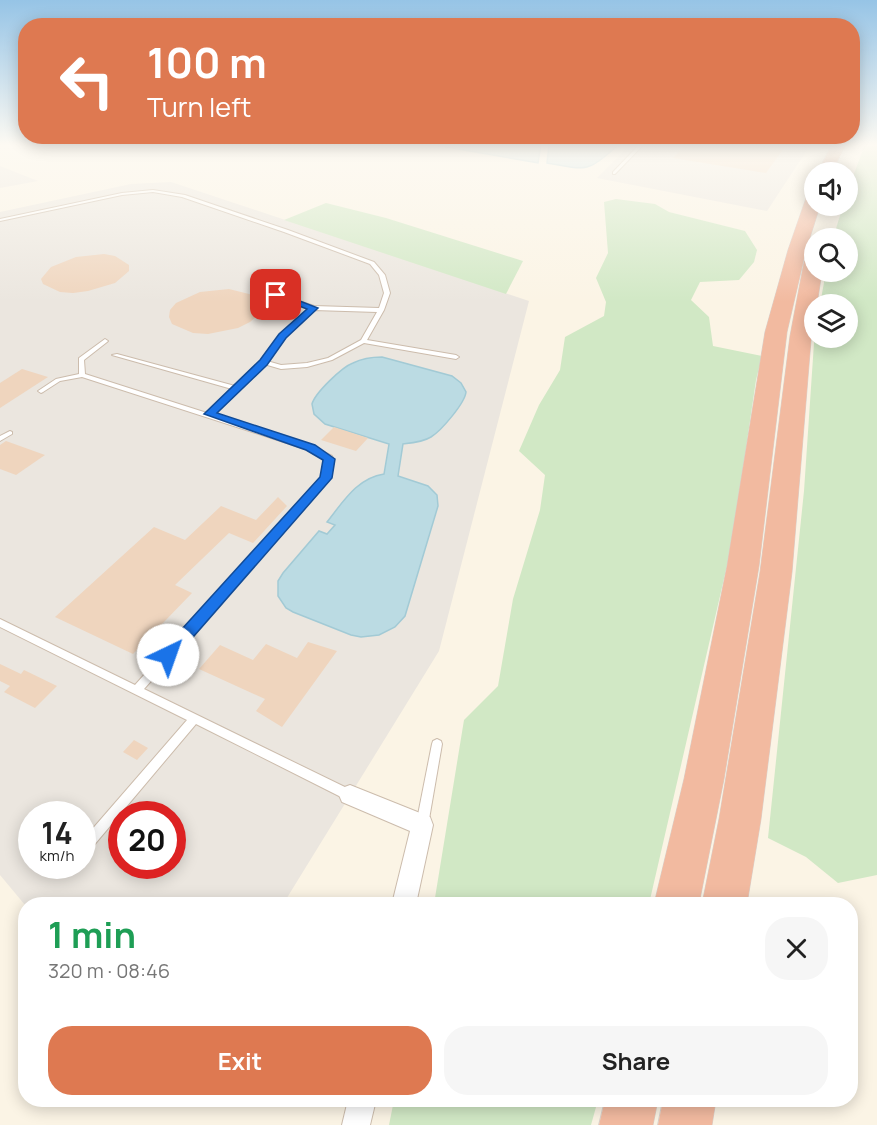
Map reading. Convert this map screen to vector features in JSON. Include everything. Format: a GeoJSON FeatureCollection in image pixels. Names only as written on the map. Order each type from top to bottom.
{"type":"FeatureCollection","features":[{"type":"Feature","properties":{"kind":"highway"},"geometry":{"type":"LineString","coordinates":[[678,897],[705,779],[743,566],[776,332],[808,216]]}},
{"type":"Feature","properties":{"kind":"highway"},"geometry":{"type":"LineString","coordinates":[[725,897],[740,819],[776,572],[801,336],[810,282]]}},
{"type":"Feature","properties":{"kind":"highway"},"geometry":{"type":"LineString","coordinates":[[626,1125],[630,1107]]}},
{"type":"Feature","properties":{"kind":"highway"},"geometry":{"type":"LineString","coordinates":[[685,1125],[689,1107]]}},
{"type":"Feature","properties":{"kind":"street"},"geometry":{"type":"LineString","coordinates":[[350,795],[422,825],[406,897]]}},
{"type":"Feature","properties":{"kind":"street"},"geometry":{"type":"LineString","coordinates":[[357,1125],[361,1107]]}},
{"type":"Feature","properties":{"kind":"lane"},"geometry":{"type":"LineString","coordinates":[[0,220],[110,196]]}},
{"type":"Feature","properties":{"kind":"lane"},"geometry":{"type":"LineString","coordinates":[[184,196],[372,263],[382,275],[387,293],[381,310],[363,341],[330,359],[307,365],[281,367],[263,362]]}},
{"type":"Feature","properties":{"kind":"lane"},"geometry":{"type":"LineString","coordinates":[[276,295],[313,308],[381,310]]}},
{"type":"Feature","properties":{"kind":"lane"},"geometry":{"type":"LineString","coordinates":[[209,414],[263,362],[283,336],[313,308]]}},
{"type":"Feature","properties":{"kind":"lane"},"geometry":{"type":"LineString","coordinates":[[82,375],[81,359],[105,341]]}},
{"type":"Feature","properties":{"kind":"lane"},"geometry":{"type":"LineString","coordinates":[[363,341],[456,357]]}},
{"type":"Feature","properties":{"kind":"lane"},"geometry":{"type":"LineString","coordinates":[[115,355],[236,388]]}},
{"type":"Feature","properties":{"kind":"lane"},"geometry":{"type":"LineString","coordinates":[[40,391],[58,380],[82,375],[310,448],[329,459],[326,478],[136,691]]}},
{"type":"Feature","properties":{"kind":"lane"},"geometry":{"type":"LineString","coordinates":[[0,439],[10,433]]}},
{"type":"Feature","properties":{"kind":"lane"},"geometry":{"type":"LineString","coordinates":[[0,623],[350,795]]}},
{"type":"Feature","properties":{"kind":"lane"},"geometry":{"type":"LineString","coordinates":[[96,835],[194,719]]}},
{"type":"Feature","properties":{"kind":"lane"},"geometry":{"type":"LineString","coordinates":[[422,825],[437,744]]}},
{"type":"Feature","properties":{"kind":"shaded area"},"geometry":{"type":"Polygon","coordinates":[[[73,196],[215,196],[529,301],[439,651],[287,897],[18,897],[0,875],[0,212],[73,196]]]}},
{"type":"Feature","properties":{"kind":"shaded area"},"geometry":{"type":"Polygon","coordinates":[[[692,196],[777,196],[767,211],[692,196]]]}},
{"type":"Feature","properties":{"kind":"green space"},"geometry":{"type":"Polygon","coordinates":[[[858,196],[877,196],[877,875],[838,883],[806,857],[768,838],[804,491],[814,348],[858,348],[858,294],[822,294],[824,282],[858,282],[858,228],[836,228],[840,216],[858,216],[858,196]]]}},
{"type":"Feature","properties":{"kind":"green space"},"geometry":{"type":"Polygon","coordinates":[[[616,199],[655,204],[669,212],[745,231],[757,250],[754,262],[739,280],[700,282],[691,300],[709,317],[713,346],[762,356],[756,380],[732,544],[651,897],[435,897],[464,720],[498,686],[513,599],[540,510],[545,475],[519,451],[539,405],[560,370],[565,337],[604,316],[606,302],[596,278],[608,253],[604,202],[616,199]]]}},
{"type":"Feature","properties":{"kind":"green space"},"geometry":{"type":"Polygon","coordinates":[[[326,203],[386,218],[523,261],[506,294],[284,220],[326,203]]]}},
{"type":"Feature","properties":{"kind":"green space"},"geometry":{"type":"Polygon","coordinates":[[[393,1107],[596,1107],[591,1125],[389,1125],[393,1107]]]}},
{"type":"Feature","properties":{"kind":"water"},"geometry":{"type":"Polygon","coordinates":[[[382,357],[452,376],[461,383],[466,392],[457,409],[435,434],[425,440],[403,444],[398,476],[428,486],[437,495],[438,506],[405,616],[395,627],[379,635],[361,637],[286,608],[278,596],[278,581],[319,531],[327,534],[335,525],[327,522],[351,492],[366,480],[384,474],[389,444],[325,424],[314,414],[312,404],[323,387],[348,365],[364,359],[382,357]]]}},
{"type":"Feature","properties":{"kind":"building"},"geometry":{"type":"Polygon","coordinates":[[[104,254],[115,256],[129,265],[129,271],[115,283],[73,293],[60,292],[43,284],[41,279],[51,267],[76,257],[104,254]]]}},
{"type":"Feature","properties":{"kind":"building"},"geometry":{"type":"Polygon","coordinates":[[[229,289],[253,295],[259,301],[261,308],[258,315],[250,322],[238,328],[208,334],[193,333],[172,324],[169,317],[170,310],[176,303],[200,292],[229,289]]]}},
{"type":"Feature","properties":{"kind":"building"},"geometry":{"type":"Polygon","coordinates":[[[22,369],[48,377],[0,408],[0,383],[22,369]]]}},
{"type":"Feature","properties":{"kind":"building"},"geometry":{"type":"Polygon","coordinates":[[[334,427],[368,438],[356,451],[321,440],[334,427]]]}},
{"type":"Feature","properties":{"kind":"building"},"geometry":{"type":"Polygon","coordinates":[[[6,441],[45,455],[16,475],[0,469],[0,445],[6,441]]]}},
{"type":"Feature","properties":{"kind":"building"},"geometry":{"type":"Polygon","coordinates":[[[278,497],[287,506],[253,543],[229,533],[175,585],[192,593],[133,654],[55,617],[154,527],[185,540],[221,506],[256,520],[278,497]]]}},
{"type":"Feature","properties":{"kind":"building"},"geometry":{"type":"Polygon","coordinates":[[[308,642],[337,651],[282,727],[256,711],[265,699],[199,669],[220,645],[253,660],[266,644],[297,658],[308,642]]]}},
{"type":"Feature","properties":{"kind":"building"},"geometry":{"type":"Polygon","coordinates":[[[0,664],[21,674],[24,670],[57,686],[35,708],[4,692],[10,686],[0,681],[0,664]]]}},
{"type":"Feature","properties":{"kind":"building"},"geometry":{"type":"Polygon","coordinates":[[[134,740],[148,748],[137,760],[123,752],[134,740]]]}},
{"type":"Feature","properties":{"kind":"route"},"geometry":{"type":"LineString","coordinates":[[168,655],[326,478],[329,459],[310,448],[209,414],[263,362],[283,336],[313,308],[276,295]]}}]}
